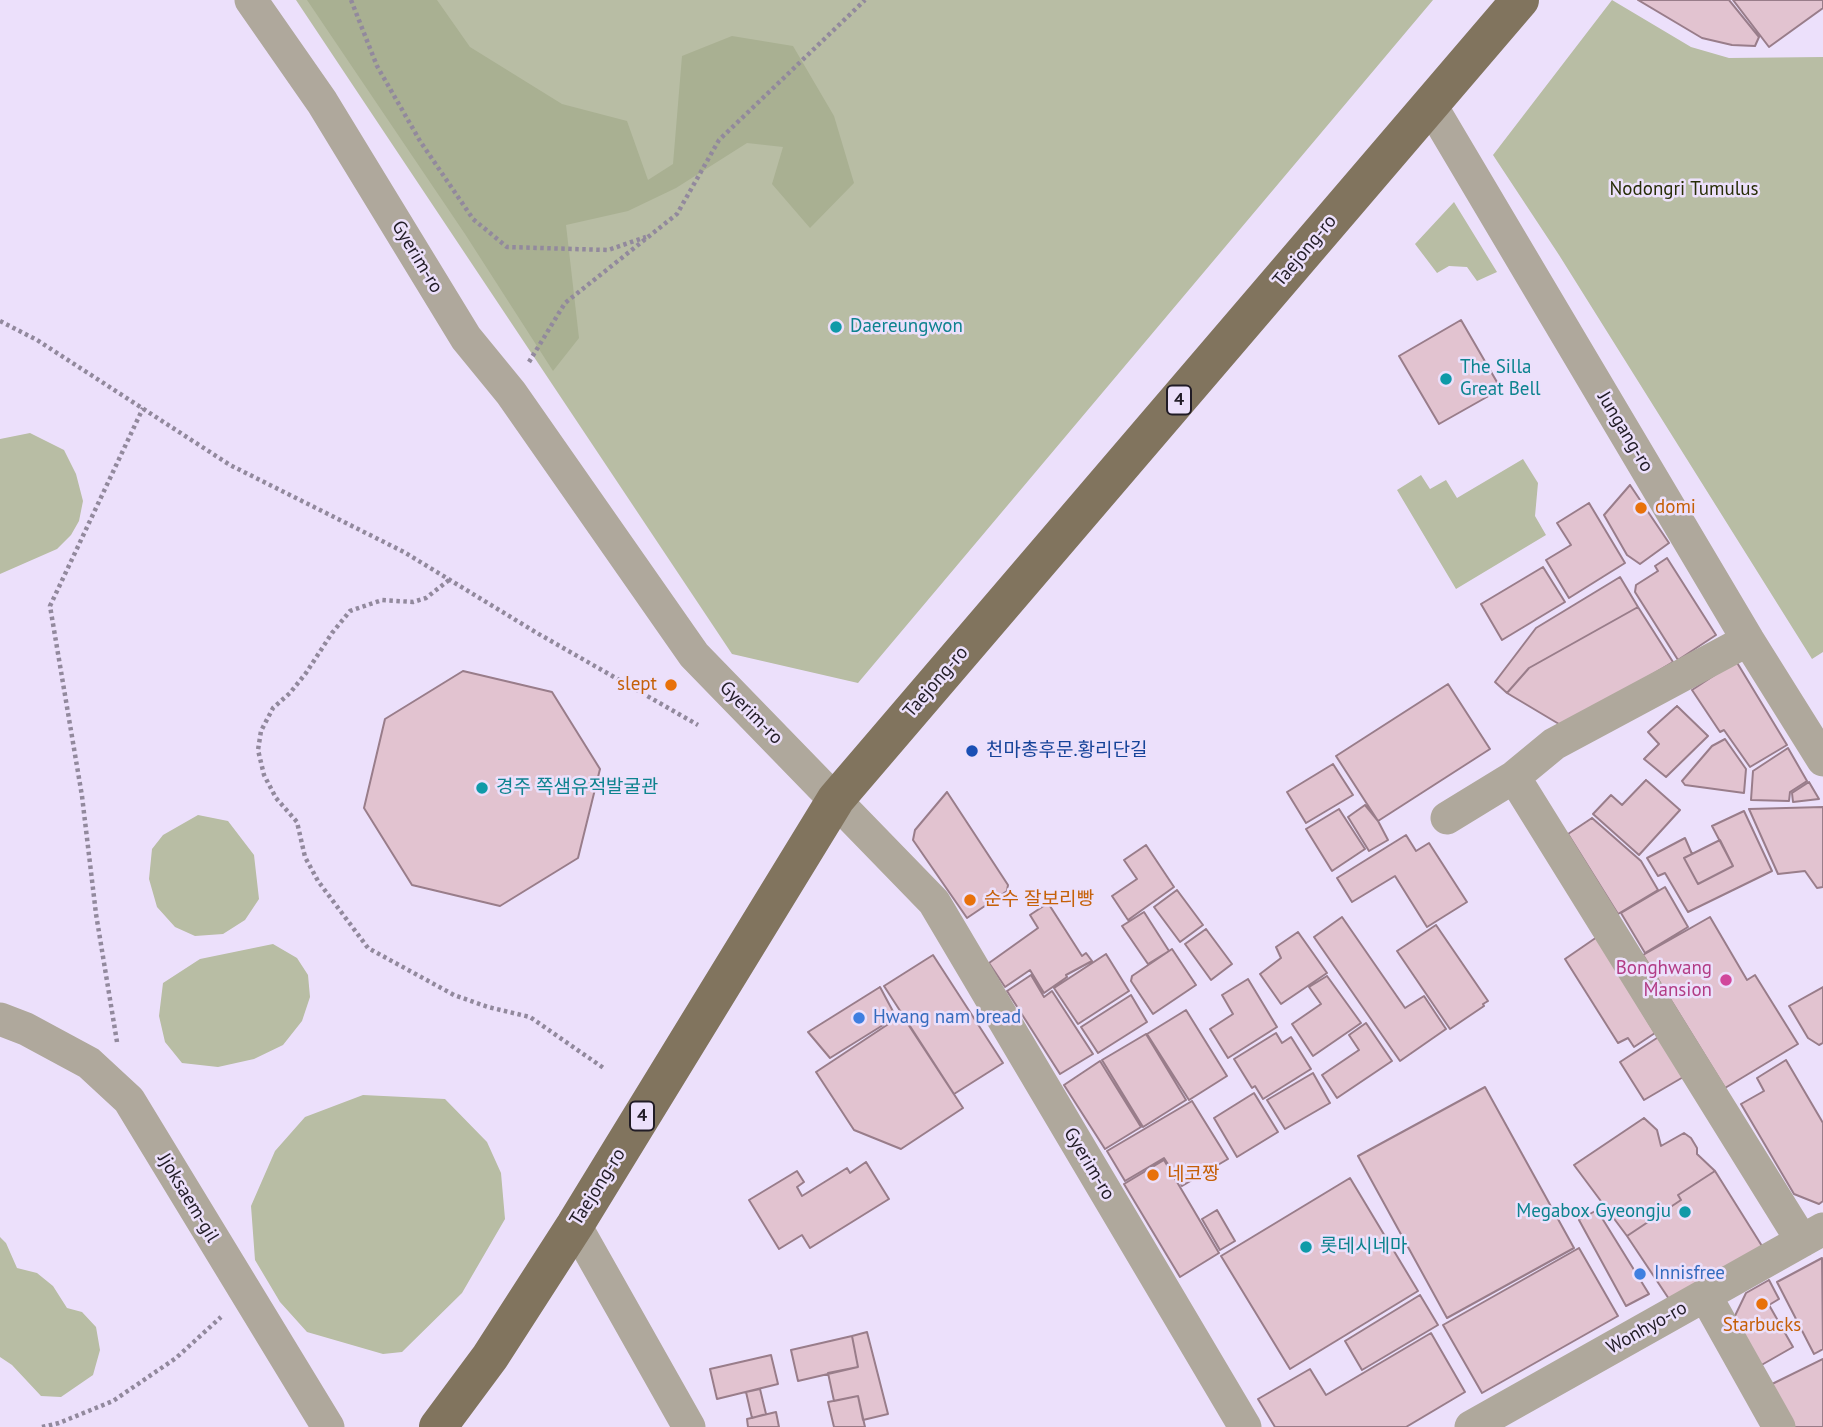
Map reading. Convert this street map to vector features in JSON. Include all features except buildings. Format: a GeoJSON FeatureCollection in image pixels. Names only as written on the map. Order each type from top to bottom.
{"type":"FeatureCollection","features":[{"type":"Feature","properties":{"kind":"main road","name":"Taejong-ro"},"geometry":{"type":"LineString","coordinates":[[438,1427],[490,1357],[575,1225],[836,799],[1520,0]]}},
{"type":"Feature","properties":{"kind":"street","name":"Gyerim-ro"},"geometry":{"type":"LineString","coordinates":[[251,0],[322,102],[466,338],[511,393],[694,655],[934,902],[1245,1427]]}},
{"type":"Feature","properties":{"kind":"street","name":"Jungang-ro"},"geometry":{"type":"LineString","coordinates":[[1430,104],[1748,640],[1823,760]]}},
{"type":"Feature","properties":{"kind":"street"},"geometry":{"type":"LineString","coordinates":[[1447,818],[1514,777],[1555,744],[1748,640]]}},
{"type":"Feature","properties":{"kind":"street"},"geometry":{"type":"LineString","coordinates":[[1514,777],[1812,1235]]}},
{"type":"Feature","properties":{"kind":"street","name":"Jjoksaem-gil"},"geometry":{"type":"LineString","coordinates":[[0,1019],[26,1029],[89,1063],[129,1100],[328,1427]]}},
{"type":"Feature","properties":{"kind":"street"},"geometry":{"type":"LineString","coordinates":[[575,1225],[689,1427]]}},
{"type":"Feature","properties":{"kind":"street","name":"Wonhyo-ro"},"geometry":{"type":"LineString","coordinates":[[1471,1427],[1812,1235]]}},
{"type":"Feature","properties":{"kind":"street"},"geometry":{"type":"LineString","coordinates":[[1705,1295],[1779,1427]]}},
{"type":"Feature","properties":{"kind":"path"},"geometry":{"type":"LineString","coordinates":[[351,0],[377,65],[420,141],[473,219],[508,247],[608,250],[652,234]]}},
{"type":"Feature","properties":{"kind":"path"},"geometry":{"type":"LineString","coordinates":[[511,393],[565,303],[677,215],[719,140],[865,0]]}},
{"type":"Feature","properties":{"kind":"path"},"geometry":{"type":"LineString","coordinates":[[0,321],[37,340],[230,465],[404,552],[698,725]]}},
{"type":"Feature","properties":{"kind":"path"},"geometry":{"type":"LineString","coordinates":[[123,1095],[96,914],[82,796],[50,606],[143,408]]}},
{"type":"Feature","properties":{"kind":"path"},"geometry":{"type":"LineString","coordinates":[[449,580],[426,598],[413,601],[382,600],[350,611],[290,693],[273,708],[261,731],[258,750],[264,775],[276,798],[298,822],[305,857],[318,881],[368,948],[454,995],[530,1017],[605,1069]]}},
{"type":"Feature","properties":{"kind":"path"},"geometry":{"type":"LineString","coordinates":[[42,1427],[113,1401],[176,1358],[246,1294]]}},
{"type":"Feature","properties":{"kind":"green space","name":"Daereungwon"},"geometry":{"type":"Polygon","coordinates":[[[296,0],[1433,0],[858,683],[732,654],[296,0]]]}},
{"type":"Feature","properties":{"kind":"green space"},"geometry":{"type":"Polygon","coordinates":[[[307,0],[437,0],[470,47],[562,104],[627,121],[648,180],[673,164],[682,56],[732,36],[793,46],[834,116],[854,183],[810,228],[772,184],[783,147],[747,143],[676,188],[628,211],[566,225],[579,338],[553,371],[465,234],[307,0]]]}},
{"type":"Feature","properties":{"kind":"green space","name":"Nodongri Tumulus"},"geometry":{"type":"Polygon","coordinates":[[[1612,0],[1691,47],[1729,58],[1823,57],[1823,652],[1812,659],[1559,255],[1493,155],[1612,0]]]}},
{"type":"Feature","properties":{"kind":"green space"},"geometry":{"type":"Polygon","coordinates":[[[1454,202],[1497,272],[1477,281],[1467,267],[1449,266],[1437,273],[1415,244],[1454,202]]]}},
{"type":"Feature","properties":{"kind":"green space"},"geometry":{"type":"Polygon","coordinates":[[[30,433],[64,450],[76,474],[83,501],[79,521],[71,535],[57,549],[0,574],[0,439],[30,433]]]}},
{"type":"Feature","properties":{"kind":"green space"},"geometry":{"type":"Polygon","coordinates":[[[1523,459],[1538,483],[1535,516],[1546,535],[1456,589],[1397,490],[1421,475],[1430,489],[1446,480],[1457,498],[1523,459]]]}},
{"type":"Feature","properties":{"kind":"green space"},"geometry":{"type":"Polygon","coordinates":[[[198,815],[228,821],[254,855],[259,899],[245,920],[223,934],[195,936],[175,927],[157,907],[149,879],[152,849],[163,835],[198,815]]]}},
{"type":"Feature","properties":{"kind":"green space"},"geometry":{"type":"Polygon","coordinates":[[[273,944],[297,958],[308,975],[310,997],[302,1021],[283,1045],[254,1059],[218,1067],[182,1063],[165,1042],[159,1016],[163,983],[200,959],[273,944]]]}},
{"type":"Feature","properties":{"kind":"green space"},"geometry":{"type":"Polygon","coordinates":[[[363,1095],[445,1099],[487,1142],[501,1173],[505,1219],[462,1293],[402,1352],[383,1354],[307,1332],[280,1302],[255,1260],[251,1206],[275,1151],[305,1117],[363,1095]]]}},
{"type":"Feature","properties":{"kind":"green space"},"geometry":{"type":"Polygon","coordinates":[[[0,1237],[6,1243],[17,1268],[37,1273],[53,1286],[67,1308],[82,1312],[96,1327],[100,1350],[93,1375],[61,1397],[41,1396],[12,1365],[0,1357],[0,1237]]]}},
{"type":"Feature","properties":{"kind":"place","name":"Daereungwon"},"geometry":{"type":"Point","coordinates":[836,327]}},
{"type":"Feature","properties":{"kind":"place","name":"The Silla Great Bell"},"geometry":{"type":"Point","coordinates":[1446,379]}},
{"type":"Feature","properties":{"kind":"place","name":"domi"},"geometry":{"type":"Point","coordinates":[1641,508]}},
{"type":"Feature","properties":{"kind":"place","name":"slept"},"geometry":{"type":"Point","coordinates":[671,685]}},
{"type":"Feature","properties":{"kind":"place","name":"천마총후문.황리단길"},"geometry":{"type":"Point","coordinates":[972,751]}},
{"type":"Feature","properties":{"kind":"place","name":"경주 쪽샘유적발굴관"},"geometry":{"type":"Point","coordinates":[482,788]}},
{"type":"Feature","properties":{"kind":"place","name":"순수 잘보리빵"},"geometry":{"type":"Point","coordinates":[970,900]}},
{"type":"Feature","properties":{"kind":"place","name":"Bonghwang Mansion"},"geometry":{"type":"Point","coordinates":[1726,980]}},
{"type":"Feature","properties":{"kind":"place","name":"Hwang nam bread"},"geometry":{"type":"Point","coordinates":[859,1018]}},
{"type":"Feature","properties":{"kind":"place","name":"네코짱"},"geometry":{"type":"Point","coordinates":[1153,1175]}},
{"type":"Feature","properties":{"kind":"place","name":"Megabox Gyeongju"},"geometry":{"type":"Point","coordinates":[1685,1212]}},
{"type":"Feature","properties":{"kind":"place","name":"롯데시네마"},"geometry":{"type":"Point","coordinates":[1306,1247]}},
{"type":"Feature","properties":{"kind":"place","name":"Innisfree"},"geometry":{"type":"Point","coordinates":[1640,1274]}},
{"type":"Feature","properties":{"kind":"place","name":"Starbucks"},"geometry":{"type":"Point","coordinates":[1762,1304]}}]}
